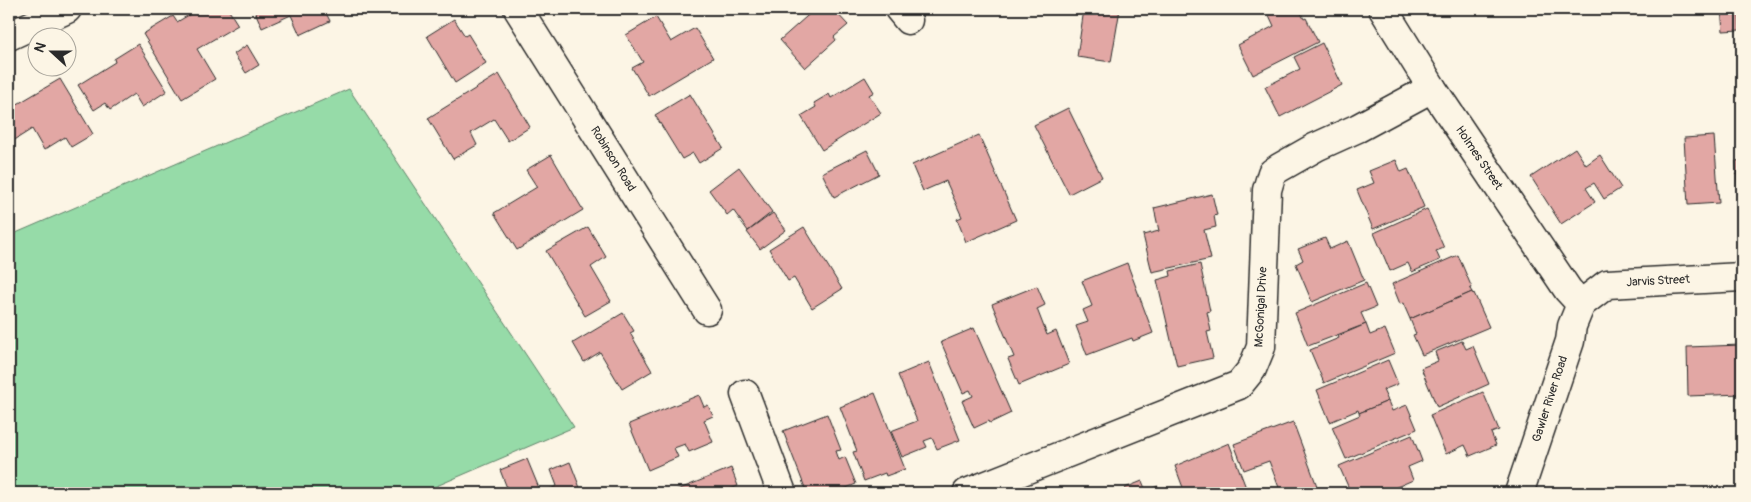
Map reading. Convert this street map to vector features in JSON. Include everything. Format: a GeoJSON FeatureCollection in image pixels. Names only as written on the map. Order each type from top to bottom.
{"type":"FeatureCollection","features":[{"type":"Feature","properties":{"kind":"street"},"geometry":{"type":"LineString","coordinates":[[9,36],[68,9]]}},
{"type":"Feature","properties":{"kind":"street","name":"Robinson Road"},"geometry":{"type":"LineString","coordinates":[[518,9],[707,310]]}},
{"type":"Feature","properties":{"kind":"street","name":"Holmes Street"},"geometry":{"type":"LineString","coordinates":[[1383,9],[1432,88],[1568,290],[1581,304]]}},
{"type":"Feature","properties":{"kind":"street","name":"McGonigal Drive"},"geometry":{"type":"LineString","coordinates":[[967,493],[1239,385],[1252,370],[1261,347],[1267,190],[1272,173],[1316,147],[1358,128],[1432,88]]}},
{"type":"Feature","properties":{"kind":"street","name":"Jarvis Street"},"geometry":{"type":"LineString","coordinates":[[1581,304],[1608,284],[1742,277]]}},
{"type":"Feature","properties":{"kind":"street","name":"Gawler River Road"},"geometry":{"type":"LineString","coordinates":[[1519,493],[1570,341],[1572,326],[1581,304]]}},
{"type":"Feature","properties":{"kind":"street"},"geometry":{"type":"LineString","coordinates":[[745,394],[782,493]]}},
{"type":"Feature","properties":{"kind":"green space"},"geometry":{"type":"Polygon","coordinates":[[[349,89],[574,427],[425,491],[425,493],[9,493],[9,236],[349,89]]]}},
{"type":"Feature","properties":{"kind":"building"},"geometry":{"type":"Polygon","coordinates":[[[199,9],[228,9],[238,25],[197,49],[215,79],[182,99],[143,34],[173,16],[177,22],[199,9]]]}},
{"type":"Feature","properties":{"kind":"building"},"geometry":{"type":"Polygon","coordinates":[[[254,9],[324,9],[330,21],[300,35],[291,15],[262,28],[254,9]]]}},
{"type":"Feature","properties":{"kind":"building"},"geometry":{"type":"Polygon","coordinates":[[[353,9],[364,9],[357,14],[353,9]]]}},
{"type":"Feature","properties":{"kind":"building"},"geometry":{"type":"Polygon","coordinates":[[[763,9],[777,9],[765,14],[763,9]]]}},
{"type":"Feature","properties":{"kind":"building"},"geometry":{"type":"Polygon","coordinates":[[[815,9],[833,9],[848,25],[834,37],[836,40],[805,68],[780,40],[815,9]]]}},
{"type":"Feature","properties":{"kind":"building"},"geometry":{"type":"Polygon","coordinates":[[[1084,9],[1120,9],[1111,62],[1077,57],[1084,9]]]}},
{"type":"Feature","properties":{"kind":"building"},"geometry":{"type":"Polygon","coordinates":[[[1277,9],[1299,9],[1304,19],[1306,18],[1318,42],[1253,75],[1238,45],[1274,26],[1268,13],[1277,9]]]}},
{"type":"Feature","properties":{"kind":"building"},"geometry":{"type":"Polygon","coordinates":[[[1721,9],[1739,9],[1740,30],[1723,31],[1721,9]]]}},
{"type":"Feature","properties":{"kind":"building"},"geometry":{"type":"Polygon","coordinates":[[[656,17],[671,42],[695,28],[713,58],[649,96],[632,68],[643,62],[626,35],[656,17]]]}},
{"type":"Feature","properties":{"kind":"building"},"geometry":{"type":"Polygon","coordinates":[[[454,19],[465,36],[468,34],[486,63],[455,83],[427,36],[454,19]]]}},
{"type":"Feature","properties":{"kind":"building"},"geometry":{"type":"Polygon","coordinates":[[[1322,43],[1342,85],[1280,117],[1265,87],[1300,69],[1294,57],[1322,43]]]}},
{"type":"Feature","properties":{"kind":"building"},"geometry":{"type":"Polygon","coordinates":[[[138,44],[167,91],[142,107],[134,94],[110,110],[105,103],[94,110],[78,85],[115,62],[114,59],[138,44]]]}},
{"type":"Feature","properties":{"kind":"building"},"geometry":{"type":"Polygon","coordinates":[[[247,45],[259,65],[246,73],[234,54],[247,45]]]}},
{"type":"Feature","properties":{"kind":"building"},"geometry":{"type":"Polygon","coordinates":[[[499,74],[530,127],[508,141],[494,119],[471,133],[477,145],[453,159],[428,118],[499,74]]]}},
{"type":"Feature","properties":{"kind":"building"},"geometry":{"type":"Polygon","coordinates":[[[865,77],[874,92],[869,95],[881,113],[822,150],[801,116],[816,107],[814,103],[829,94],[831,98],[865,77]]]}},
{"type":"Feature","properties":{"kind":"building"},"geometry":{"type":"Polygon","coordinates":[[[60,79],[93,134],[71,147],[65,137],[44,150],[32,129],[13,141],[9,133],[9,109],[60,79]]]}},
{"type":"Feature","properties":{"kind":"building"},"geometry":{"type":"Polygon","coordinates":[[[690,94],[723,148],[699,163],[693,153],[682,159],[655,115],[690,94]]]}},
{"type":"Feature","properties":{"kind":"building"},"geometry":{"type":"Polygon","coordinates":[[[1068,108],[1102,177],[1069,194],[1034,125],[1068,108]]]}},
{"type":"Feature","properties":{"kind":"building"},"geometry":{"type":"Polygon","coordinates":[[[979,135],[1016,220],[966,242],[957,219],[962,217],[946,181],[923,191],[912,165],[979,135]]]}},
{"type":"Feature","properties":{"kind":"building"},"geometry":{"type":"Polygon","coordinates":[[[1714,136],[1719,203],[1688,205],[1684,138],[1714,136]]]}},
{"type":"Feature","properties":{"kind":"building"},"geometry":{"type":"Polygon","coordinates":[[[1575,148],[1586,165],[1600,155],[1621,188],[1604,199],[1594,183],[1586,188],[1595,202],[1561,224],[1531,177],[1575,148]]]}},
{"type":"Feature","properties":{"kind":"building"},"geometry":{"type":"Polygon","coordinates":[[[867,150],[879,174],[834,197],[822,173],[867,150]]]}},
{"type":"Feature","properties":{"kind":"building"},"geometry":{"type":"Polygon","coordinates":[[[551,155],[583,210],[517,250],[494,213],[537,187],[526,170],[551,155]]]}},
{"type":"Feature","properties":{"kind":"building"},"geometry":{"type":"Polygon","coordinates":[[[1396,160],[1401,172],[1408,169],[1424,207],[1373,229],[1357,190],[1374,183],[1369,171],[1396,160]]]}},
{"type":"Feature","properties":{"kind":"building"},"geometry":{"type":"Polygon","coordinates":[[[1742,160],[1742,201],[1738,201],[1736,161],[1742,160]]]}},
{"type":"Feature","properties":{"kind":"building"},"geometry":{"type":"Polygon","coordinates":[[[739,167],[772,212],[748,231],[733,210],[727,215],[709,190],[739,167]]]}},
{"type":"Feature","properties":{"kind":"building"},"geometry":{"type":"Polygon","coordinates":[[[1212,194],[1217,215],[1214,216],[1216,227],[1204,230],[1211,259],[1152,272],[1143,235],[1159,231],[1154,208],[1212,194]]]}},
{"type":"Feature","properties":{"kind":"building"},"geometry":{"type":"Polygon","coordinates":[[[1427,209],[1444,248],[1436,251],[1440,260],[1412,272],[1408,263],[1390,271],[1374,233],[1427,209]]]}},
{"type":"Feature","properties":{"kind":"building"},"geometry":{"type":"Polygon","coordinates":[[[773,213],[786,230],[760,249],[747,232],[773,213]]]}},
{"type":"Feature","properties":{"kind":"building"},"geometry":{"type":"Polygon","coordinates":[[[588,227],[606,257],[591,267],[611,301],[585,316],[546,251],[588,227]]]}},
{"type":"Feature","properties":{"kind":"building"},"geometry":{"type":"Polygon","coordinates":[[[804,227],[842,289],[812,308],[794,278],[788,281],[769,249],[804,227]]]}},
{"type":"Feature","properties":{"kind":"building"},"geometry":{"type":"Polygon","coordinates":[[[1325,238],[1330,249],[1348,241],[1364,280],[1312,302],[1296,264],[1303,260],[1298,249],[1325,238]]]}},
{"type":"Feature","properties":{"kind":"building"},"geometry":{"type":"Polygon","coordinates":[[[1458,255],[1472,292],[1410,319],[1403,303],[1400,304],[1392,284],[1458,255]]]}},
{"type":"Feature","properties":{"kind":"building"},"geometry":{"type":"Polygon","coordinates":[[[1127,263],[1153,333],[1133,341],[1132,338],[1087,355],[1076,326],[1088,322],[1083,310],[1092,306],[1082,281],[1127,263]]]}},
{"type":"Feature","properties":{"kind":"building"},"geometry":{"type":"Polygon","coordinates":[[[1200,264],[1210,311],[1207,312],[1211,331],[1207,332],[1213,358],[1177,366],[1157,280],[1171,276],[1170,271],[1200,264]]]}},
{"type":"Feature","properties":{"kind":"building"},"geometry":{"type":"Polygon","coordinates":[[[1366,283],[1376,307],[1361,313],[1366,324],[1308,346],[1295,313],[1366,283]]]}},
{"type":"Feature","properties":{"kind":"building"},"geometry":{"type":"Polygon","coordinates":[[[1037,286],[1045,305],[1037,309],[1047,335],[1056,331],[1069,364],[1019,385],[1008,359],[1014,357],[992,304],[1037,286]]]}},
{"type":"Feature","properties":{"kind":"building"},"geometry":{"type":"Polygon","coordinates":[[[1472,292],[1489,327],[1422,355],[1413,335],[1416,334],[1410,319],[1472,292]]]}},
{"type":"Feature","properties":{"kind":"building"},"geometry":{"type":"Polygon","coordinates":[[[623,313],[634,331],[630,333],[652,371],[622,389],[600,352],[584,362],[573,343],[623,313]]]}},
{"type":"Feature","properties":{"kind":"building"},"geometry":{"type":"Polygon","coordinates":[[[1366,324],[1370,335],[1385,329],[1395,353],[1324,383],[1310,350],[1366,324]]]}},
{"type":"Feature","properties":{"kind":"building"},"geometry":{"type":"Polygon","coordinates":[[[974,328],[1011,413],[974,428],[962,401],[973,396],[970,390],[963,393],[941,342],[974,328]]]}},
{"type":"Feature","properties":{"kind":"building"},"geometry":{"type":"Polygon","coordinates":[[[1462,341],[1466,349],[1473,346],[1489,384],[1437,407],[1421,368],[1438,361],[1435,352],[1462,341]]]}},
{"type":"Feature","properties":{"kind":"building"},"geometry":{"type":"Polygon","coordinates":[[[1741,345],[1742,394],[1688,396],[1687,347],[1741,345]]]}},
{"type":"Feature","properties":{"kind":"building"},"geometry":{"type":"Polygon","coordinates":[[[1388,360],[1398,384],[1383,390],[1388,401],[1359,413],[1358,410],[1330,422],[1317,390],[1388,360]]]}},
{"type":"Feature","properties":{"kind":"building"},"geometry":{"type":"Polygon","coordinates":[[[929,362],[960,440],[937,449],[932,438],[924,441],[927,447],[902,457],[891,431],[917,421],[898,375],[929,362]]]}},
{"type":"Feature","properties":{"kind":"building"},"geometry":{"type":"Polygon","coordinates":[[[1483,392],[1499,430],[1491,433],[1496,445],[1470,456],[1465,445],[1446,454],[1430,415],[1483,392]]]}},
{"type":"Feature","properties":{"kind":"building"},"geometry":{"type":"Polygon","coordinates":[[[875,393],[905,469],[886,476],[885,473],[864,481],[853,452],[857,451],[840,407],[875,393]]]}},
{"type":"Feature","properties":{"kind":"building"},"geometry":{"type":"Polygon","coordinates":[[[699,395],[704,407],[708,405],[713,416],[704,420],[713,442],[689,452],[685,444],[674,448],[678,457],[648,470],[629,424],[699,395]]]}},
{"type":"Feature","properties":{"kind":"building"},"geometry":{"type":"Polygon","coordinates":[[[1388,401],[1392,411],[1407,405],[1417,429],[1346,459],[1332,427],[1388,401]]]}},
{"type":"Feature","properties":{"kind":"building"},"geometry":{"type":"Polygon","coordinates":[[[827,414],[841,450],[836,451],[839,460],[845,457],[856,484],[834,493],[807,493],[783,431],[827,414]]]}},
{"type":"Feature","properties":{"kind":"building"},"geometry":{"type":"Polygon","coordinates":[[[1293,422],[1317,486],[1299,493],[1281,493],[1269,461],[1244,470],[1234,444],[1293,422]]]}},
{"type":"Feature","properties":{"kind":"building"},"geometry":{"type":"Polygon","coordinates":[[[1412,435],[1422,461],[1408,467],[1413,480],[1385,492],[1384,488],[1371,493],[1351,493],[1339,466],[1412,435]]]}},
{"type":"Feature","properties":{"kind":"building"},"geometry":{"type":"Polygon","coordinates":[[[1229,443],[1248,493],[1185,493],[1175,466],[1229,443]]]}},
{"type":"Feature","properties":{"kind":"building"},"geometry":{"type":"Polygon","coordinates":[[[527,459],[541,493],[509,493],[500,470],[527,459]]]}},
{"type":"Feature","properties":{"kind":"building"},"geometry":{"type":"Polygon","coordinates":[[[570,462],[582,493],[541,493],[557,486],[551,470],[570,462]]]}},
{"type":"Feature","properties":{"kind":"building"},"geometry":{"type":"Polygon","coordinates":[[[731,468],[738,486],[728,490],[729,493],[670,493],[731,468]]]}},
{"type":"Feature","properties":{"kind":"building"},"geometry":{"type":"Polygon","coordinates":[[[1142,481],[1146,491],[1158,486],[1161,493],[1127,493],[1125,488],[1142,481]]]}}]}
